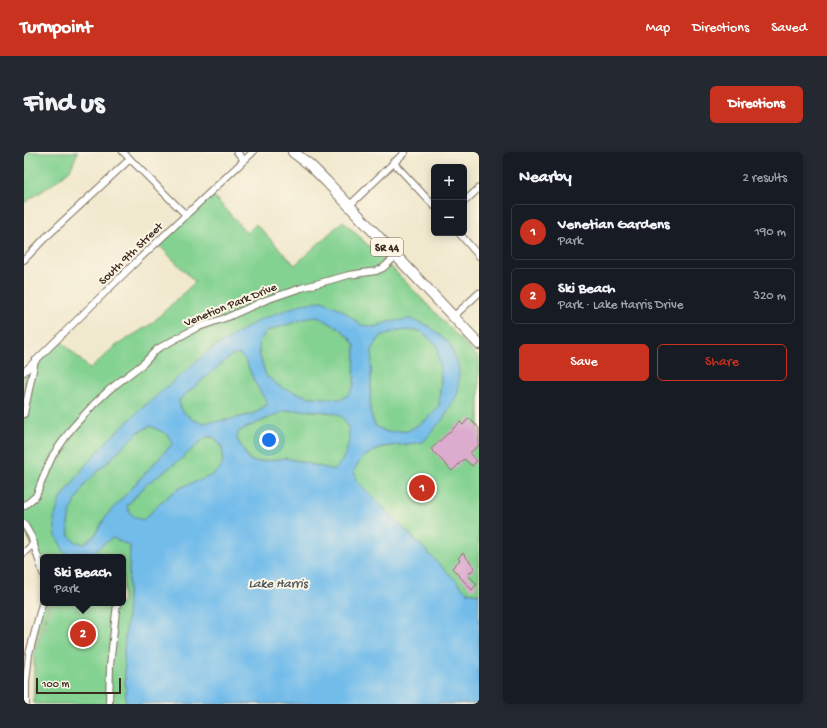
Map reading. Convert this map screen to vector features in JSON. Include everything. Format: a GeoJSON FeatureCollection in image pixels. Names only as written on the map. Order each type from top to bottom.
{"type":"FeatureCollection","features":[{"type":"Feature","properties":{"kind":"main road","name":"SR 44"},"geometry":{"type":"LineString","coordinates":[[293,152],[318,173],[479,344]]}},
{"type":"Feature","properties":{"kind":"street"},"geometry":{"type":"LineString","coordinates":[[123,152],[186,216]]}},
{"type":"Feature","properties":{"kind":"street"},"geometry":{"type":"LineString","coordinates":[[237,152],[244,160]]}},
{"type":"Feature","properties":{"kind":"street","name":"South 9th Street"},"geometry":{"type":"LineString","coordinates":[[24,372],[253,152]]}},
{"type":"Feature","properties":{"kind":"street"},"geometry":{"type":"LineString","coordinates":[[349,206],[405,152]]}},
{"type":"Feature","properties":{"kind":"street"},"geometry":{"type":"LineString","coordinates":[[24,260],[45,238],[130,159]]}},
{"type":"Feature","properties":{"kind":"street"},"geometry":{"type":"LineString","coordinates":[[393,162],[431,203]]}},
{"type":"Feature","properties":{"kind":"street"},"geometry":{"type":"LineString","coordinates":[[466,200],[479,188]]}},
{"type":"Feature","properties":{"kind":"street"},"geometry":{"type":"LineString","coordinates":[[462,236],[479,256]]}},
{"type":"Feature","properties":{"kind":"street","name":"Venetion Park Drive"},"geometry":{"type":"LineString","coordinates":[[24,506],[36,496],[53,455],[72,428],[100,399],[144,363],[157,349],[196,328],[266,300],[342,276],[376,271],[383,268],[396,256]]}},
{"type":"Feature","properties":{"kind":"street"},"geometry":{"type":"LineString","coordinates":[[453,317],[479,293]]}},
{"type":"Feature","properties":{"kind":"street"},"geometry":{"type":"LineString","coordinates":[[24,414],[36,361]]}},
{"type":"Feature","properties":{"kind":"street"},"geometry":{"type":"LineString","coordinates":[[24,524],[34,543],[40,563]]}},
{"type":"Feature","properties":{"kind":"street"},"geometry":{"type":"LineString","coordinates":[[24,552],[34,543]]}},
{"type":"Feature","properties":{"kind":"street"},"geometry":{"type":"LineString","coordinates":[[26,704],[28,654],[41,606]]}},
{"type":"Feature","properties":{"kind":"street"},"geometry":{"type":"LineString","coordinates":[[109,704],[110,666],[117,606]]}},
{"type":"Feature","properties":{"kind":"green space"},"geometry":{"type":"Polygon","coordinates":[[[24,152],[78,152],[70,170],[50,186],[24,203],[24,152]]]}},
{"type":"Feature","properties":{"kind":"green space"},"geometry":{"type":"Polygon","coordinates":[[[211,193],[247,233],[256,224],[295,265],[343,221],[393,269],[479,358],[479,594],[467,592],[356,480],[353,470],[363,457],[382,447],[423,442],[458,393],[429,326],[388,322],[375,327],[361,325],[341,309],[322,301],[178,378],[140,410],[109,439],[85,466],[60,500],[56,536],[90,554],[40,554],[40,561],[24,530],[24,372],[58,338],[90,369],[114,347],[151,324],[195,282],[158,244],[211,193]]]}},
{"type":"Feature","properties":{"kind":"green space"},"geometry":{"type":"Polygon","coordinates":[[[318,317],[339,328],[350,338],[355,346],[354,385],[350,393],[342,399],[309,397],[282,388],[266,376],[259,353],[259,341],[267,331],[307,318],[318,317]]]}},
{"type":"Feature","properties":{"kind":"green space"},"geometry":{"type":"Polygon","coordinates":[[[398,330],[421,331],[437,345],[441,379],[439,406],[426,420],[408,431],[387,432],[375,426],[370,411],[372,348],[381,336],[398,330]]]}},
{"type":"Feature","properties":{"kind":"green space"},"geometry":{"type":"Polygon","coordinates":[[[239,354],[246,361],[255,383],[268,404],[253,414],[227,420],[203,423],[193,420],[180,409],[179,400],[232,355],[239,354]]]}},
{"type":"Feature","properties":{"kind":"green space"},"geometry":{"type":"Polygon","coordinates":[[[300,410],[334,413],[344,419],[348,425],[349,442],[347,450],[339,465],[334,470],[286,458],[257,462],[250,460],[237,439],[238,432],[285,411],[300,410]]]}},
{"type":"Feature","properties":{"kind":"green space"},"geometry":{"type":"Polygon","coordinates":[[[150,426],[167,434],[173,443],[106,516],[95,535],[84,544],[76,542],[69,536],[68,523],[71,507],[86,483],[137,433],[150,426]]]}},
{"type":"Feature","properties":{"kind":"green space"},"geometry":{"type":"Polygon","coordinates":[[[206,437],[213,437],[219,442],[223,452],[223,463],[219,469],[207,478],[184,486],[173,492],[143,520],[131,514],[127,506],[147,484],[180,460],[206,437]]]}},
{"type":"Feature","properties":{"kind":"green space"},"geometry":{"type":"Polygon","coordinates":[[[113,537],[130,546],[124,649],[126,704],[34,704],[34,651],[50,606],[126,606],[126,554],[90,554],[113,537]]]}},
{"type":"Feature","properties":{"kind":"green space"},"geometry":{"type":"Polygon","coordinates":[[[40,604],[40,606],[48,606],[48,609],[33,647],[40,604]]]}},
{"type":"Feature","properties":{"kind":"water","name":"Lake Harris"},"geometry":{"type":"Polygon","coordinates":[[[322,301],[341,309],[361,325],[375,327],[388,322],[410,319],[429,326],[450,344],[459,368],[458,393],[443,419],[423,442],[382,447],[363,457],[354,470],[356,480],[467,592],[479,594],[479,704],[126,704],[124,649],[130,546],[113,538],[90,554],[65,553],[56,536],[54,519],[60,500],[85,466],[109,439],[140,410],[210,350],[259,320],[302,304],[322,301]],[[318,317],[307,318],[267,331],[259,341],[259,354],[266,376],[282,388],[309,397],[342,399],[350,393],[354,385],[355,346],[350,338],[339,328],[318,317]],[[398,330],[381,336],[372,348],[370,411],[375,426],[387,432],[408,431],[426,420],[439,406],[441,379],[437,345],[421,331],[398,330]],[[239,354],[232,355],[179,400],[180,409],[193,420],[203,423],[227,420],[253,414],[268,404],[255,383],[246,361],[239,354]],[[300,410],[285,411],[238,432],[237,439],[249,460],[257,462],[286,458],[334,470],[339,465],[347,450],[349,433],[347,425],[337,414],[330,412],[300,410]],[[150,426],[137,433],[86,483],[72,507],[68,523],[69,536],[76,542],[84,544],[95,535],[106,516],[173,443],[167,434],[150,426]],[[206,437],[180,460],[147,484],[127,505],[132,515],[143,520],[173,492],[214,473],[223,463],[222,449],[217,440],[213,437],[206,437]]]}},
{"type":"Feature","properties":{"kind":"building"},"geometry":{"type":"Polygon","coordinates":[[[469,418],[479,428],[479,445],[470,453],[477,461],[472,466],[464,459],[452,471],[431,449],[460,422],[463,425],[469,418]]]}},
{"type":"Feature","properties":{"kind":"building"},"geometry":{"type":"Polygon","coordinates":[[[463,553],[475,568],[468,575],[477,584],[472,590],[452,568],[460,560],[458,558],[463,553]]]}},
{"type":"Feature","properties":{"kind":"place","name":"Venetian Gardens"},"geometry":{"type":"Point","coordinates":[422,488]}},
{"type":"Feature","properties":{"kind":"place","name":"Ski Beach"},"geometry":{"type":"Point","coordinates":[83,634]}}]}
